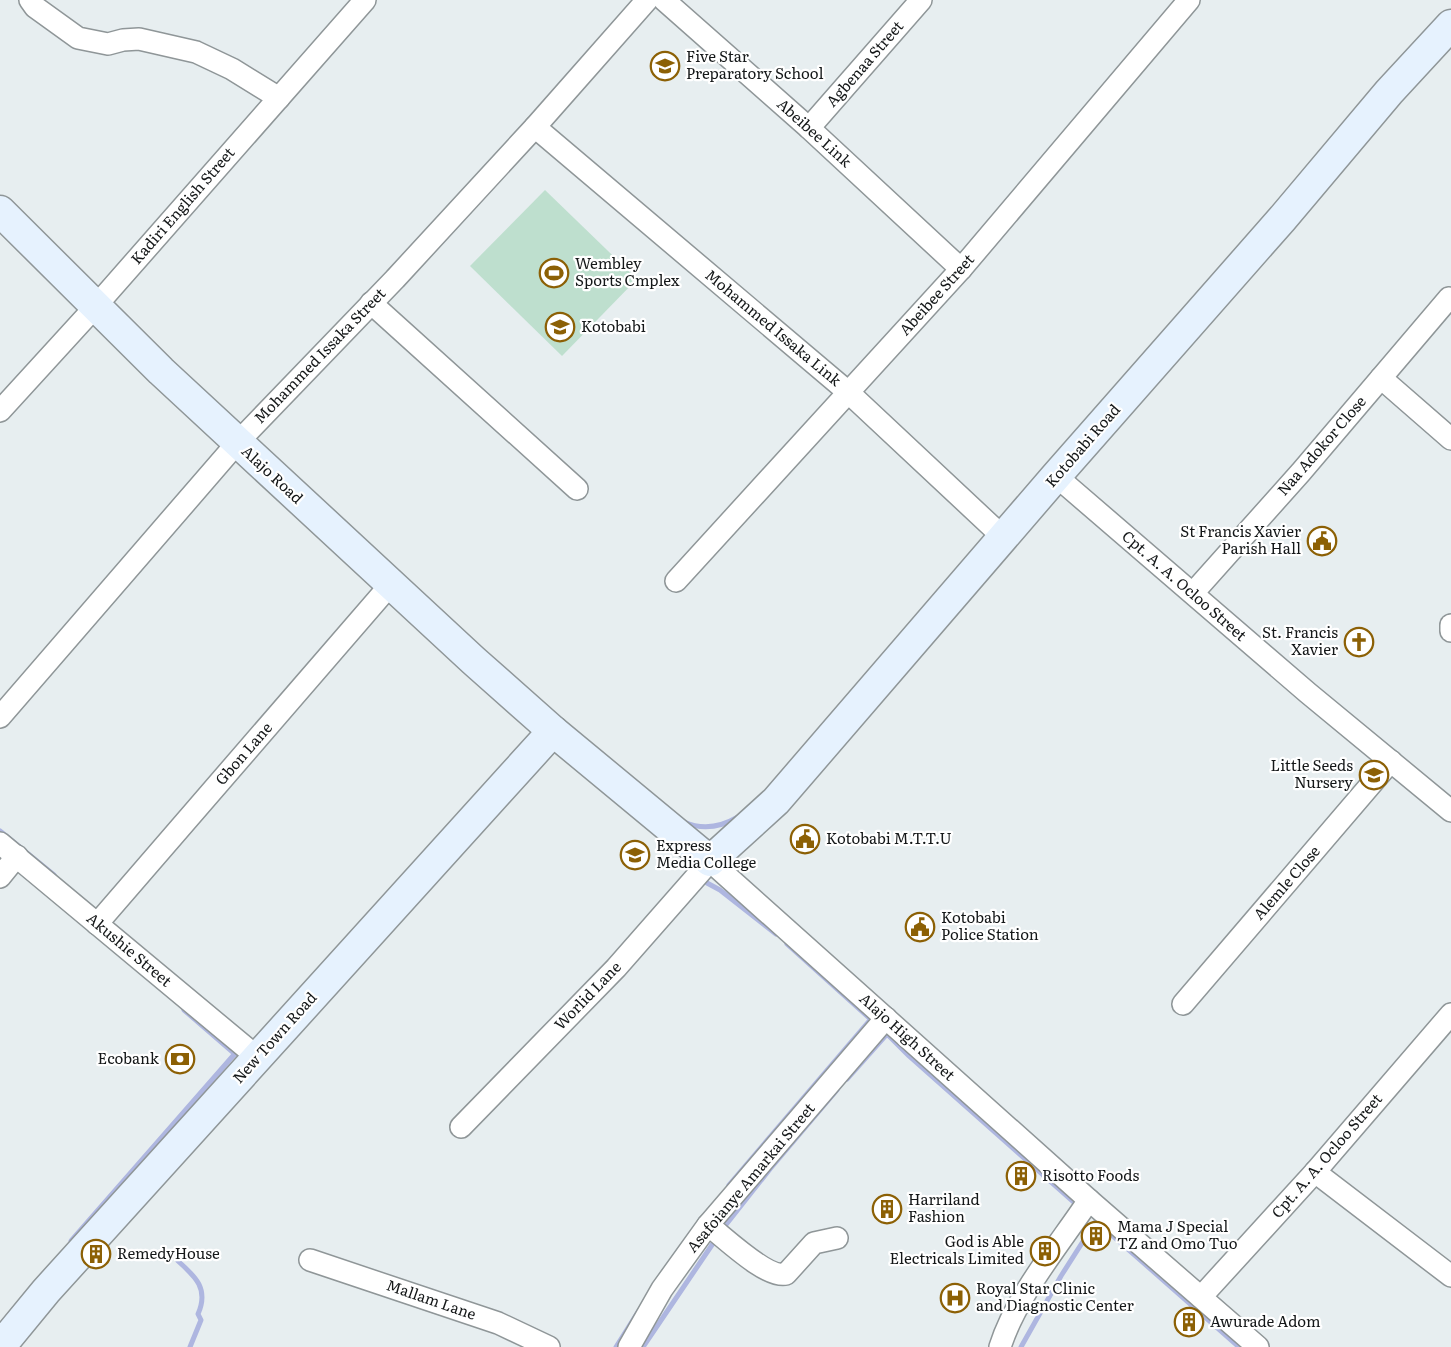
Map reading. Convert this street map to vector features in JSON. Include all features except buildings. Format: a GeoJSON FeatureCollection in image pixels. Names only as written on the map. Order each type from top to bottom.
{"type":"FeatureCollection","features":[{"type":"Feature","properties":{"kind":"street"},"geometry":{"type":"LineString","coordinates":[[30,0],[35,7],[78,38],[108,44],[140,39],[196,52],[232,69],[279,98]]}},
{"type":"Feature","properties":{"kind":"street","name":"Kadiri English Street"},"geometry":{"type":"LineString","coordinates":[[0,411],[95,308],[365,0]]}},
{"type":"Feature","properties":{"kind":"street","name":"Mohammed Issaka Street"},"geometry":{"type":"LineString","coordinates":[[0,717],[237,442],[371,303],[535,127],[647,0]]}},
{"type":"Feature","properties":{"kind":"street","name":"Abeibee Link"},"geometry":{"type":"LineString","coordinates":[[664,0],[809,128],[961,269]]}},
{"type":"Feature","properties":{"kind":"street","name":"Agbenaa Street"},"geometry":{"type":"LineString","coordinates":[[809,128],[921,0]]}},
{"type":"Feature","properties":{"kind":"street","name":"Abeibee Street"},"geometry":{"type":"LineString","coordinates":[[676,581],[961,269],[1188,0]]}},
{"type":"Feature","properties":{"kind":"street","name":"Kotobabi Road"},"geometry":{"type":"LineString","coordinates":[[710,861],[776,801],[1056,476],[1282,219],[1389,92],[1451,26]]}},
{"type":"Feature","properties":{"kind":"street","name":"Mohammed Issaka Link"},"geometry":{"type":"LineString","coordinates":[[535,127],[848,392],[1004,538]]}},
{"type":"Feature","properties":{"kind":"street","name":"Alajo Road"},"geometry":{"type":"LineString","coordinates":[[0,211],[95,308],[237,442],[552,731]]}},
{"type":"Feature","properties":{"kind":"street","name":"Naa Adokor Close"},"geometry":{"type":"LineString","coordinates":[[1193,593],[1301,472],[1449,298]]}},
{"type":"Feature","properties":{"kind":"street"},"geometry":{"type":"LineString","coordinates":[[371,303],[577,489]]}},
{"type":"Feature","properties":{"kind":"street"},"geometry":{"type":"LineString","coordinates":[[1381,378],[1451,439]]}},
{"type":"Feature","properties":{"kind":"street","name":"Cpt. A. A. Ocloo Street"},"geometry":{"type":"LineString","coordinates":[[1056,476],[1308,693],[1451,811]]}},
{"type":"Feature","properties":{"kind":"street","name":"Gbon Lane"},"geometry":{"type":"LineString","coordinates":[[97,924],[391,584]]}},
{"type":"Feature","properties":{"kind":"street"},"geometry":{"type":"LineString","coordinates":[[1451,626],[1451,631]]}},
{"type":"Feature","properties":{"kind":"street","name":"Alajo High Street"},"geometry":{"type":"LineString","coordinates":[[552,731],[710,861],[1089,1200],[1258,1347]]}},
{"type":"Feature","properties":{"kind":"street","name":"New Town Road"},"geometry":{"type":"LineString","coordinates":[[0,1347],[46,1291],[552,731]]}},
{"type":"Feature","properties":{"kind":"street","name":"Alemle Close"},"geometry":{"type":"LineString","coordinates":[[1183,1004],[1391,761]]}},
{"type":"Feature","properties":{"kind":"street","name":"Akushie Street"},"geometry":{"type":"LineString","coordinates":[[0,843],[257,1057]]}},
{"type":"Feature","properties":{"kind":"street"},"geometry":{"type":"LineString","coordinates":[[0,877],[16,856]]}},
{"type":"Feature","properties":{"kind":"street","name":"Worlid Lane"},"geometry":{"type":"LineString","coordinates":[[461,1127],[616,968],[710,861]]}},
{"type":"Feature","properties":{"kind":"street","name":"Cpt. A. A. Ocloo Street"},"geometry":{"type":"LineString","coordinates":[[1201,1297],[1315,1172],[1451,1014]]}},
{"type":"Feature","properties":{"kind":"street","name":"Asafoianye Amarkai Street"},"geometry":{"type":"LineString","coordinates":[[629,1347],[662,1289],[708,1224],[886,1018]]}},
{"type":"Feature","properties":{"kind":"street"},"geometry":{"type":"LineString","coordinates":[[1315,1172],[1451,1276]]}},
{"type":"Feature","properties":{"kind":"street"},"geometry":{"type":"LineString","coordinates":[[1000,1347],[1022,1300],[1089,1200]]}},
{"type":"Feature","properties":{"kind":"street"},"geometry":{"type":"LineString","coordinates":[[708,1224],[766,1270],[781,1275],[786,1274],[814,1243],[837,1238]]}},
{"type":"Feature","properties":{"kind":"street","name":"Mallam Lane"},"geometry":{"type":"LineString","coordinates":[[310,1260],[498,1323],[549,1347]]}},
{"type":"Feature","properties":{"kind":"green space","name":"Wembley Sports Cmplex"},"geometry":{"type":"Polygon","coordinates":[[[545,190],[637,279],[562,356],[470,266],[545,190]]]}},
{"type":"Feature","properties":{"kind":"waterway"},"geometry":{"type":"LineString","coordinates":[[684,822],[698,826],[711,826],[738,817]]}},
{"type":"Feature","properties":{"kind":"waterway"},"geometry":{"type":"LineString","coordinates":[[0,831],[54,875]]}},
{"type":"Feature","properties":{"kind":"waterway"},"geometry":{"type":"LineString","coordinates":[[707,883],[720,890],[776,934]]}},
{"type":"Feature","properties":{"kind":"waterway"},"geometry":{"type":"LineString","coordinates":[[787,944],[876,1024]]}},
{"type":"Feature","properties":{"kind":"waterway"},"geometry":{"type":"LineString","coordinates":[[184,1010],[235,1054]]}},
{"type":"Feature","properties":{"kind":"waterway"},"geometry":{"type":"LineString","coordinates":[[729,1185],[870,1020]]}},
{"type":"Feature","properties":{"kind":"waterway"},"geometry":{"type":"LineString","coordinates":[[883,1030],[909,1056],[1078,1206]]}},
{"type":"Feature","properties":{"kind":"waterway"},"geometry":{"type":"LineString","coordinates":[[847,1079],[887,1034]]}},
{"type":"Feature","properties":{"kind":"waterway"},"geometry":{"type":"LineString","coordinates":[[71,1241],[239,1049]]}},
{"type":"Feature","properties":{"kind":"waterway"},"geometry":{"type":"LineString","coordinates":[[721,1231],[837,1090]]}},
{"type":"Feature","properties":{"kind":"waterway"},"geometry":{"type":"LineString","coordinates":[[1021,1347],[1061,1276],[1096,1221],[1239,1347]]}},
{"type":"Feature","properties":{"kind":"waterway"},"geometry":{"type":"LineString","coordinates":[[643,1347],[716,1239]]}},
{"type":"Feature","properties":{"kind":"waterway"},"geometry":{"type":"LineString","coordinates":[[178,1261],[195,1278],[202,1297],[198,1314],[201,1320],[190,1347]]}},
{"type":"Feature","properties":{"kind":"waterway"},"geometry":{"type":"LineString","coordinates":[[616,1347],[638,1312]]}},
{"type":"Feature","properties":{"kind":"place","name":"Five Star Preparatory School"},"geometry":{"type":"Point","coordinates":[665,66]}},
{"type":"Feature","properties":{"kind":"place","name":"Wembley Sports Cmplex"},"geometry":{"type":"Point","coordinates":[554,273]}},
{"type":"Feature","properties":{"kind":"place","name":"Kotobabi"},"geometry":{"type":"Point","coordinates":[560,327]}},
{"type":"Feature","properties":{"kind":"place","name":"St Francis Xavier Parish Hall"},"geometry":{"type":"Point","coordinates":[1322,541]}},
{"type":"Feature","properties":{"kind":"place","name":"St. Francis Xavier"},"geometry":{"type":"Point","coordinates":[1359,642]}},
{"type":"Feature","properties":{"kind":"place","name":"Little Seeds Nursery"},"geometry":{"type":"Point","coordinates":[1374,775]}},
{"type":"Feature","properties":{"kind":"place","name":"Kotobabi M.T.T.U"},"geometry":{"type":"Point","coordinates":[805,839]}},
{"type":"Feature","properties":{"kind":"place","name":"Express Media College"},"geometry":{"type":"Point","coordinates":[635,855]}},
{"type":"Feature","properties":{"kind":"place","name":"Kotobabi Police Station"},"geometry":{"type":"Point","coordinates":[920,927]}},
{"type":"Feature","properties":{"kind":"place","name":"Ecobank"},"geometry":{"type":"Point","coordinates":[180,1059]}},
{"type":"Feature","properties":{"kind":"place","name":"Risotto Foods"},"geometry":{"type":"Point","coordinates":[1021,1176]}},
{"type":"Feature","properties":{"kind":"place","name":"Harriland Fashion"},"geometry":{"type":"Point","coordinates":[887,1209]}},
{"type":"Feature","properties":{"kind":"place","name":"Mama J Special TZ and Omo Tuo"},"geometry":{"type":"Point","coordinates":[1096,1236]}},
{"type":"Feature","properties":{"kind":"place","name":"God is Able Electricals Limited"},"geometry":{"type":"Point","coordinates":[1045,1251]}},
{"type":"Feature","properties":{"kind":"place","name":"RemedyHouse"},"geometry":{"type":"Point","coordinates":[96,1254]}},
{"type":"Feature","properties":{"kind":"place","name":"Royal Star Clinic and Diagnostic Center"},"geometry":{"type":"Point","coordinates":[955,1298]}},
{"type":"Feature","properties":{"kind":"place","name":"Awurade Adom"},"geometry":{"type":"Point","coordinates":[1189,1322]}}]}
